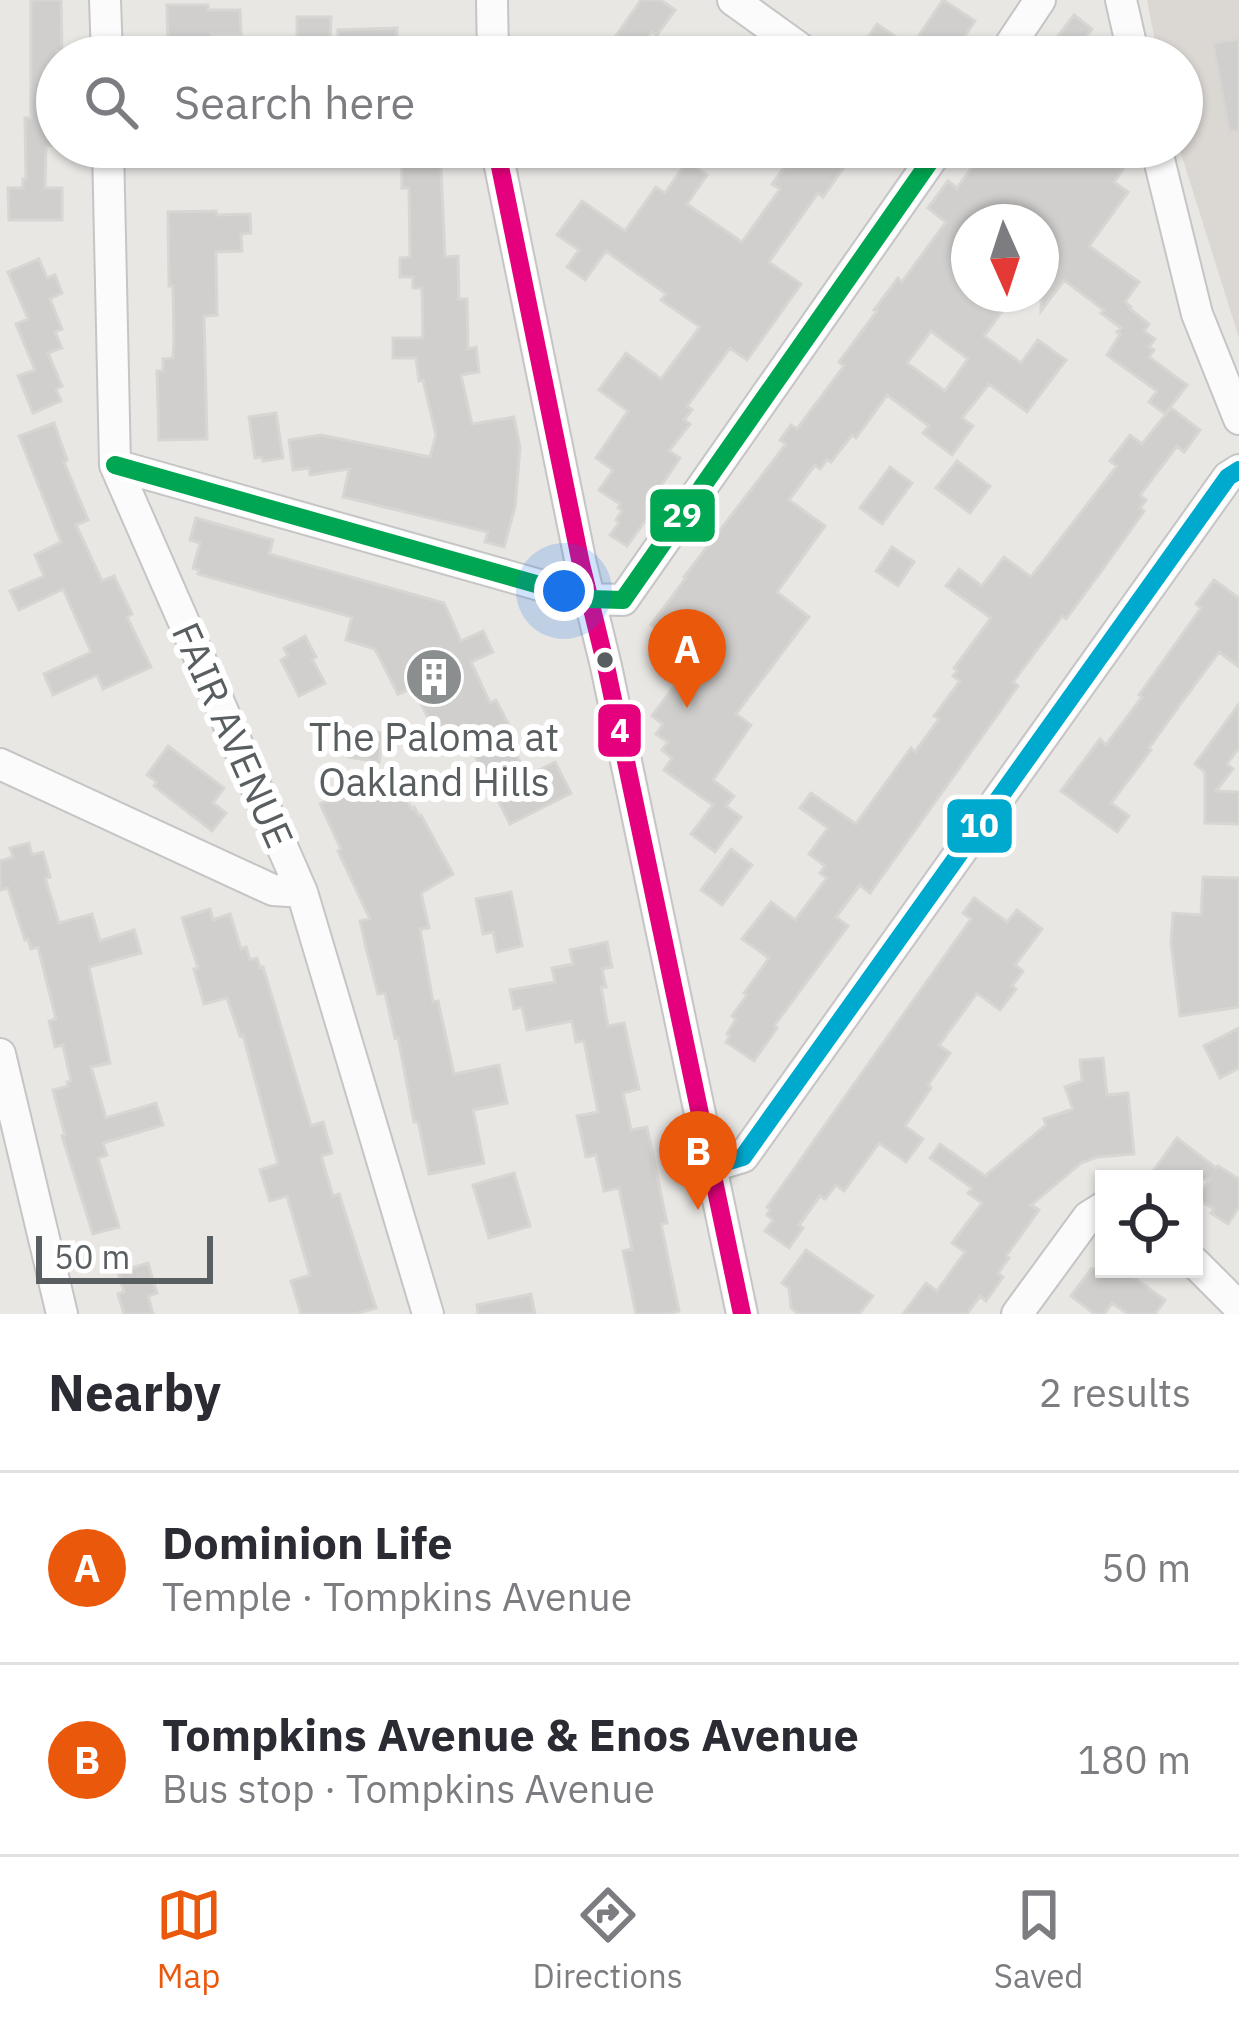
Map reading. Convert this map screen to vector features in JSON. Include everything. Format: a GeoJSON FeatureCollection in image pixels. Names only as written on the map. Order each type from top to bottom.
{"type":"FeatureCollection","features":[{"type":"Feature","properties":{"kind":"street"},"geometry":{"type":"LineString","coordinates":[[106,0],[106,36]]}},
{"type":"Feature","properties":{"kind":"street"},"geometry":{"type":"LineString","coordinates":[[492,0],[493,36]]}},
{"type":"Feature","properties":{"kind":"street"},"geometry":{"type":"LineString","coordinates":[[733,0],[783,36]]}},
{"type":"Feature","properties":{"kind":"street"},"geometry":{"type":"LineString","coordinates":[[1015,36],[1040,0]]}},
{"type":"Feature","properties":{"kind":"street"},"geometry":{"type":"LineString","coordinates":[[1121,0],[1129,36]]}},
{"type":"Feature","properties":{"kind":"street","name":"FAIR AVENUE"},"geometry":{"type":"LineString","coordinates":[[108,168],[115,465],[302,892],[428,1314]]}},
{"type":"Feature","properties":{"kind":"street"},"geometry":{"type":"LineString","coordinates":[[500,168],[742,1314]]}},
{"type":"Feature","properties":{"kind":"street"},"geometry":{"type":"LineString","coordinates":[[115,465],[589,599],[623,600],[925,168]]}},
{"type":"Feature","properties":{"kind":"street"},"geometry":{"type":"LineString","coordinates":[[1161,168],[1198,314],[1239,419]]}},
{"type":"Feature","properties":{"kind":"street"},"geometry":{"type":"LineString","coordinates":[[710,1167],[743,1157],[1228,477],[1239,470]]}},
{"type":"Feature","properties":{"kind":"street"},"geometry":{"type":"LineString","coordinates":[[0,764],[273,890],[302,892]]}},
{"type":"Feature","properties":{"kind":"street"},"geometry":{"type":"LineString","coordinates":[[0,1054],[62,1314]]}},
{"type":"Feature","properties":{"kind":"street"},"geometry":{"type":"LineString","coordinates":[[1017,1314],[1095,1212]]}},
{"type":"Feature","properties":{"kind":"street"},"geometry":{"type":"LineString","coordinates":[[1203,1271],[1239,1307]]}},
{"type":"Feature","properties":{"kind":"shaded area"},"geometry":{"type":"Polygon","coordinates":[[[1147,0],[1239,0],[1239,338],[1186,168],[1203,168],[1203,36],[1154,36],[1147,0]]]}},
{"type":"Feature","properties":{"kind":"building"},"geometry":{"type":"Polygon","coordinates":[[[31,0],[61,0],[62,36],[36,36],[36,168],[45,168],[45,188],[62,188],[62,220],[9,220],[8,188],[23,188],[26,179],[25,118],[31,118],[31,0]]]}},
{"type":"Feature","properties":{"kind":"building"},"geometry":{"type":"Polygon","coordinates":[[[641,0],[661,0],[675,10],[657,35],[616,36],[641,0]]]}},
{"type":"Feature","properties":{"kind":"building"},"geometry":{"type":"Polygon","coordinates":[[[943,0],[975,21],[965,36],[918,36],[943,0]]]}},
{"type":"Feature","properties":{"kind":"building"},"geometry":{"type":"Polygon","coordinates":[[[167,5],[240,10],[241,34],[168,36],[167,5]]]}},
{"type":"Feature","properties":{"kind":"building"},"geometry":{"type":"Polygon","coordinates":[[[1074,15],[1092,29],[1087,36],[1058,36],[1074,15]]]}},
{"type":"Feature","properties":{"kind":"building"},"geometry":{"type":"Polygon","coordinates":[[[297,17],[331,17],[330,36],[297,36],[297,17]]]}},
{"type":"Feature","properties":{"kind":"building"},"geometry":{"type":"Polygon","coordinates":[[[877,24],[895,36],[869,36],[877,24]]]}},
{"type":"Feature","properties":{"kind":"building"},"geometry":{"type":"Polygon","coordinates":[[[397,28],[397,36],[338,36],[338,30],[397,28]]]}},
{"type":"Feature","properties":{"kind":"building"},"geometry":{"type":"Polygon","coordinates":[[[1239,39],[1239,131],[1229,132],[1213,43],[1239,39]]]}},
{"type":"Feature","properties":{"kind":"building"},"geometry":{"type":"Polygon","coordinates":[[[402,168],[441,168],[445,257],[458,256],[459,299],[467,299],[468,349],[476,347],[479,372],[461,375],[472,424],[514,417],[520,448],[515,507],[504,547],[485,542],[488,532],[343,497],[349,469],[310,475],[309,468],[293,470],[289,440],[321,435],[430,457],[436,435],[416,358],[393,358],[393,338],[423,338],[422,288],[413,288],[413,277],[400,277],[400,258],[410,257],[409,188],[402,188],[402,168]]]}},
{"type":"Feature","properties":{"kind":"building"},"geometry":{"type":"Polygon","coordinates":[[[682,168],[697,168],[707,175],[687,204],[742,242],[780,189],[772,184],[784,168],[843,168],[823,197],[818,193],[769,262],[801,284],[747,360],[730,348],[687,406],[692,410],[684,420],[690,424],[669,451],[680,458],[650,502],[656,506],[627,546],[610,535],[622,511],[620,504],[599,490],[613,470],[596,458],[628,411],[599,390],[626,353],[661,379],[700,327],[661,300],[666,294],[606,251],[585,280],[567,267],[579,250],[557,235],[582,201],[625,231],[656,187],[665,193],[682,168]]]}},
{"type":"Feature","properties":{"kind":"building"},"geometry":{"type":"Polygon","coordinates":[[[972,168],[1122,168],[1114,182],[1128,192],[1089,246],[1139,282],[1125,302],[1149,324],[1144,331],[1155,339],[1149,357],[1187,385],[1165,414],[1149,402],[1157,391],[1107,355],[1121,328],[1064,280],[1059,287],[1059,204],[951,204],[951,312],[1002,312],[984,336],[1021,363],[1038,340],[1066,360],[1027,412],[989,384],[962,418],[973,426],[952,455],[923,433],[929,426],[887,395],[856,438],[852,435],[831,462],[827,460],[820,469],[815,465],[789,500],[825,526],[777,592],[809,617],[736,714],[751,725],[713,780],[734,796],[726,806],[741,817],[715,852],[691,834],[713,805],[664,770],[672,758],[662,750],[668,742],[656,734],[663,724],[652,716],[695,658],[651,625],[786,444],[780,440],[791,425],[797,429],[844,366],[839,362],[874,310],[898,278],[902,282],[946,222],[928,208],[948,181],[957,188],[972,168]],[[931,331],[907,363],[945,391],[968,359],[931,331]]]}},
{"type":"Feature","properties":{"kind":"building"},"geometry":{"type":"Polygon","coordinates":[[[216,211],[217,215],[250,214],[251,233],[241,234],[242,251],[216,252],[217,315],[204,316],[207,439],[159,440],[157,371],[163,371],[163,359],[173,358],[174,341],[168,212],[216,211]]]}},
{"type":"Feature","properties":{"kind":"building"},"geometry":{"type":"Polygon","coordinates":[[[39,259],[47,278],[55,275],[62,293],[50,299],[62,329],[55,332],[62,348],[48,353],[62,386],[56,389],[61,401],[33,413],[18,376],[35,370],[16,324],[28,319],[8,272],[39,259]]]}},
{"type":"Feature","properties":{"kind":"building"},"geometry":{"type":"Polygon","coordinates":[[[1171,408],[1200,430],[1184,452],[1177,446],[1140,495],[1146,500],[1140,508],[1144,511],[1066,619],[1062,616],[1013,682],[1018,686],[870,893],[860,885],[836,917],[848,926],[754,1061],[726,1042],[736,1019],[732,1016],[769,958],[742,939],[771,902],[795,920],[827,878],[820,873],[825,866],[809,854],[828,828],[800,808],[811,793],[856,824],[911,748],[915,752],[939,719],[934,716],[960,681],[953,676],[954,668],[991,618],[946,586],[959,569],[982,586],[1004,557],[1031,577],[1117,466],[1110,461],[1130,435],[1142,444],[1171,408]]]}},
{"type":"Feature","properties":{"kind":"building"},"geometry":{"type":"Polygon","coordinates":[[[276,413],[283,458],[263,461],[255,458],[249,417],[276,413]]]}},
{"type":"Feature","properties":{"kind":"building"},"geometry":{"type":"Polygon","coordinates":[[[54,423],[88,520],[76,525],[102,581],[114,576],[151,667],[103,689],[97,675],[53,695],[44,674],[91,652],[63,589],[19,610],[10,591],[44,576],[35,555],[61,542],[19,436],[54,423]]]}},
{"type":"Feature","properties":{"kind":"building"},"geometry":{"type":"Polygon","coordinates":[[[957,461],[990,486],[970,513],[936,488],[957,461]]]}},
{"type":"Feature","properties":{"kind":"building"},"geometry":{"type":"Polygon","coordinates":[[[890,467],[912,483],[882,524],[860,508],[890,467]]]}},
{"type":"Feature","properties":{"kind":"building","name":"The Paloma at Oakland Hills"},"geometry":{"type":"Polygon","coordinates":[[[196,518],[273,540],[269,554],[444,603],[461,641],[483,631],[493,652],[471,662],[490,703],[496,700],[511,729],[505,732],[527,776],[555,762],[571,793],[510,824],[465,736],[443,747],[417,696],[410,689],[398,694],[375,649],[346,640],[352,617],[198,574],[193,568],[200,543],[190,540],[196,518]]]}},
{"type":"Feature","properties":{"kind":"building"},"geometry":{"type":"Polygon","coordinates":[[[892,547],[914,562],[898,586],[876,571],[892,547]]]}},
{"type":"Feature","properties":{"kind":"building"},"geometry":{"type":"Polygon","coordinates":[[[1214,580],[1239,598],[1239,667],[1219,652],[1176,710],[1111,803],[1129,816],[1117,832],[1061,791],[1100,739],[1106,745],[1142,697],[1139,695],[1201,608],[1196,604],[1214,580]]]}},
{"type":"Feature","properties":{"kind":"building"},"geometry":{"type":"Polygon","coordinates":[[[305,636],[325,683],[299,696],[281,660],[288,656],[284,648],[305,636]]]}},
{"type":"Feature","properties":{"kind":"building"},"geometry":{"type":"Polygon","coordinates":[[[1239,704],[1239,748],[1227,764],[1233,769],[1216,791],[1239,792],[1239,824],[1205,823],[1205,772],[1195,764],[1239,704]]]}},
{"type":"Feature","properties":{"kind":"building"},"geometry":{"type":"Polygon","coordinates":[[[353,729],[383,733],[379,762],[348,757],[353,729]]]}},
{"type":"Feature","properties":{"kind":"building"},"geometry":{"type":"Polygon","coordinates":[[[168,746],[224,788],[213,803],[226,813],[212,831],[154,786],[157,782],[147,775],[168,746]]]}},
{"type":"Feature","properties":{"kind":"building"},"geometry":{"type":"Polygon","coordinates":[[[392,774],[453,874],[421,893],[429,928],[420,929],[433,1002],[438,1001],[454,1074],[499,1065],[507,1103],[473,1110],[484,1163],[429,1174],[398,1037],[385,993],[378,994],[367,952],[360,921],[370,919],[320,804],[392,774]]]}},
{"type":"Feature","properties":{"kind":"building"},"geometry":{"type":"Polygon","coordinates":[[[29,843],[32,855],[43,852],[50,877],[45,878],[59,923],[92,914],[100,941],[134,930],[141,953],[89,967],[110,1063],[91,1067],[106,1118],[156,1103],[163,1125],[103,1143],[107,1155],[98,1158],[119,1227],[93,1234],[62,1136],[53,1090],[71,1081],[63,1045],[55,1047],[49,1021],[56,1019],[38,947],[31,949],[25,940],[8,888],[0,890],[0,861],[13,857],[10,848],[29,843]]]}},
{"type":"Feature","properties":{"kind":"building"},"geometry":{"type":"Polygon","coordinates":[[[731,849],[752,865],[722,905],[701,890],[731,849]]]}},
{"type":"Feature","properties":{"kind":"building"},"geometry":{"type":"Polygon","coordinates":[[[1203,877],[1239,878],[1239,1007],[1180,1016],[1171,943],[1173,913],[1201,915],[1203,877]]]}},
{"type":"Feature","properties":{"kind":"building"},"geometry":{"type":"Polygon","coordinates":[[[511,892],[522,946],[497,952],[493,932],[483,934],[476,899],[511,892]]]}},
{"type":"Feature","properties":{"kind":"building"},"geometry":{"type":"Polygon","coordinates":[[[974,898],[1007,922],[1017,910],[1042,929],[1015,965],[1023,971],[1012,986],[1016,989],[1000,1010],[977,993],[939,1045],[950,1053],[905,1126],[923,1139],[906,1162],[879,1143],[844,1191],[836,1185],[825,1199],[820,1196],[789,1248],[765,1231],[773,1220],[767,1207],[971,919],[963,913],[974,898]]]}},
{"type":"Feature","properties":{"kind":"building"},"geometry":{"type":"Polygon","coordinates":[[[210,909],[213,920],[230,914],[241,949],[246,947],[250,960],[257,958],[263,967],[311,1126],[323,1122],[332,1153],[321,1156],[333,1196],[339,1194],[376,1308],[355,1314],[301,1314],[291,1281],[310,1275],[287,1196],[270,1201],[260,1170],[278,1164],[243,1035],[227,998],[204,1004],[182,918],[210,909]]]}},
{"type":"Feature","properties":{"kind":"building"},"geometry":{"type":"Polygon","coordinates":[[[607,942],[612,967],[602,969],[606,987],[601,987],[608,1026],[624,1023],[639,1089],[623,1093],[631,1130],[647,1127],[667,1223],[661,1224],[679,1311],[667,1314],[636,1314],[623,1251],[632,1249],[619,1188],[604,1191],[596,1155],[586,1157],[577,1116],[598,1112],[584,1041],[576,1042],[572,1021],[527,1030],[522,1007],[514,1009],[510,990],[555,982],[552,968],[573,964],[570,950],[607,942]]]}},
{"type":"Feature","properties":{"kind":"building"},"geometry":{"type":"Polygon","coordinates":[[[1239,1028],[1239,1068],[1220,1078],[1204,1046],[1239,1028]]]}},
{"type":"Feature","properties":{"kind":"building"},"geometry":{"type":"Polygon","coordinates":[[[1103,1058],[1107,1095],[1128,1093],[1134,1154],[1081,1163],[1031,1205],[1039,1210],[1006,1256],[998,1273],[1003,1277],[986,1301],[980,1296],[967,1314],[903,1314],[926,1283],[937,1291],[965,1252],[952,1243],[982,1203],[968,1193],[972,1188],[930,1158],[940,1144],[985,1176],[1046,1125],[1044,1119],[1073,1109],[1065,1087],[1082,1081],[1080,1060],[1103,1058]]]}},
{"type":"Feature","properties":{"kind":"building"},"geometry":{"type":"Polygon","coordinates":[[[1177,1138],[1239,1179],[1239,1207],[1228,1224],[1203,1203],[1203,1190],[1210,1179],[1203,1179],[1203,1170],[1154,1170],[1177,1138]]]}},
{"type":"Feature","properties":{"kind":"building"},"geometry":{"type":"Polygon","coordinates":[[[514,1173],[530,1226],[489,1238],[473,1185],[514,1173]]]}},
{"type":"Feature","properties":{"kind":"building"},"geometry":{"type":"Polygon","coordinates":[[[806,1250],[873,1296],[859,1314],[799,1314],[791,1308],[789,1288],[782,1283],[806,1250]]]}},
{"type":"Feature","properties":{"kind":"building"},"geometry":{"type":"Polygon","coordinates":[[[148,1263],[157,1293],[148,1296],[153,1314],[124,1314],[118,1272],[148,1263]]]}},
{"type":"Feature","properties":{"kind":"building"},"geometry":{"type":"Polygon","coordinates":[[[1095,1269],[1095,1278],[1135,1278],[1165,1300],[1155,1314],[1128,1314],[1112,1303],[1104,1314],[1095,1314],[1071,1296],[1095,1269]]]}},
{"type":"Feature","properties":{"kind":"building"},"geometry":{"type":"Polygon","coordinates":[[[531,1294],[535,1314],[478,1314],[477,1305],[531,1294]]]}},
{"type":"Feature","properties":{"kind":"transit line","name":"4"},"geometry":{"type":"LineString","coordinates":[[500,168],[742,1314]]}},
{"type":"Feature","properties":{"kind":"transit line","name":"29"},"geometry":{"type":"LineString","coordinates":[[115,465],[589,599],[623,600],[925,168]]}},
{"type":"Feature","properties":{"kind":"transit line","name":"10"},"geometry":{"type":"LineString","coordinates":[[710,1167],[743,1157],[1228,477],[1239,470]]}},
{"type":"Feature","properties":{"kind":"place","name":"The Paloma at Oakland Hills"},"geometry":{"type":"Point","coordinates":[434,677]}},
{"type":"Feature","properties":{"kind":"place","name":"Dominion Life"},"geometry":{"type":"Point","coordinates":[687,708]}},
{"type":"Feature","properties":{"kind":"place","name":"Tompkins Avenue & Enos Avenue"},"geometry":{"type":"Point","coordinates":[698,1210]}}]}
